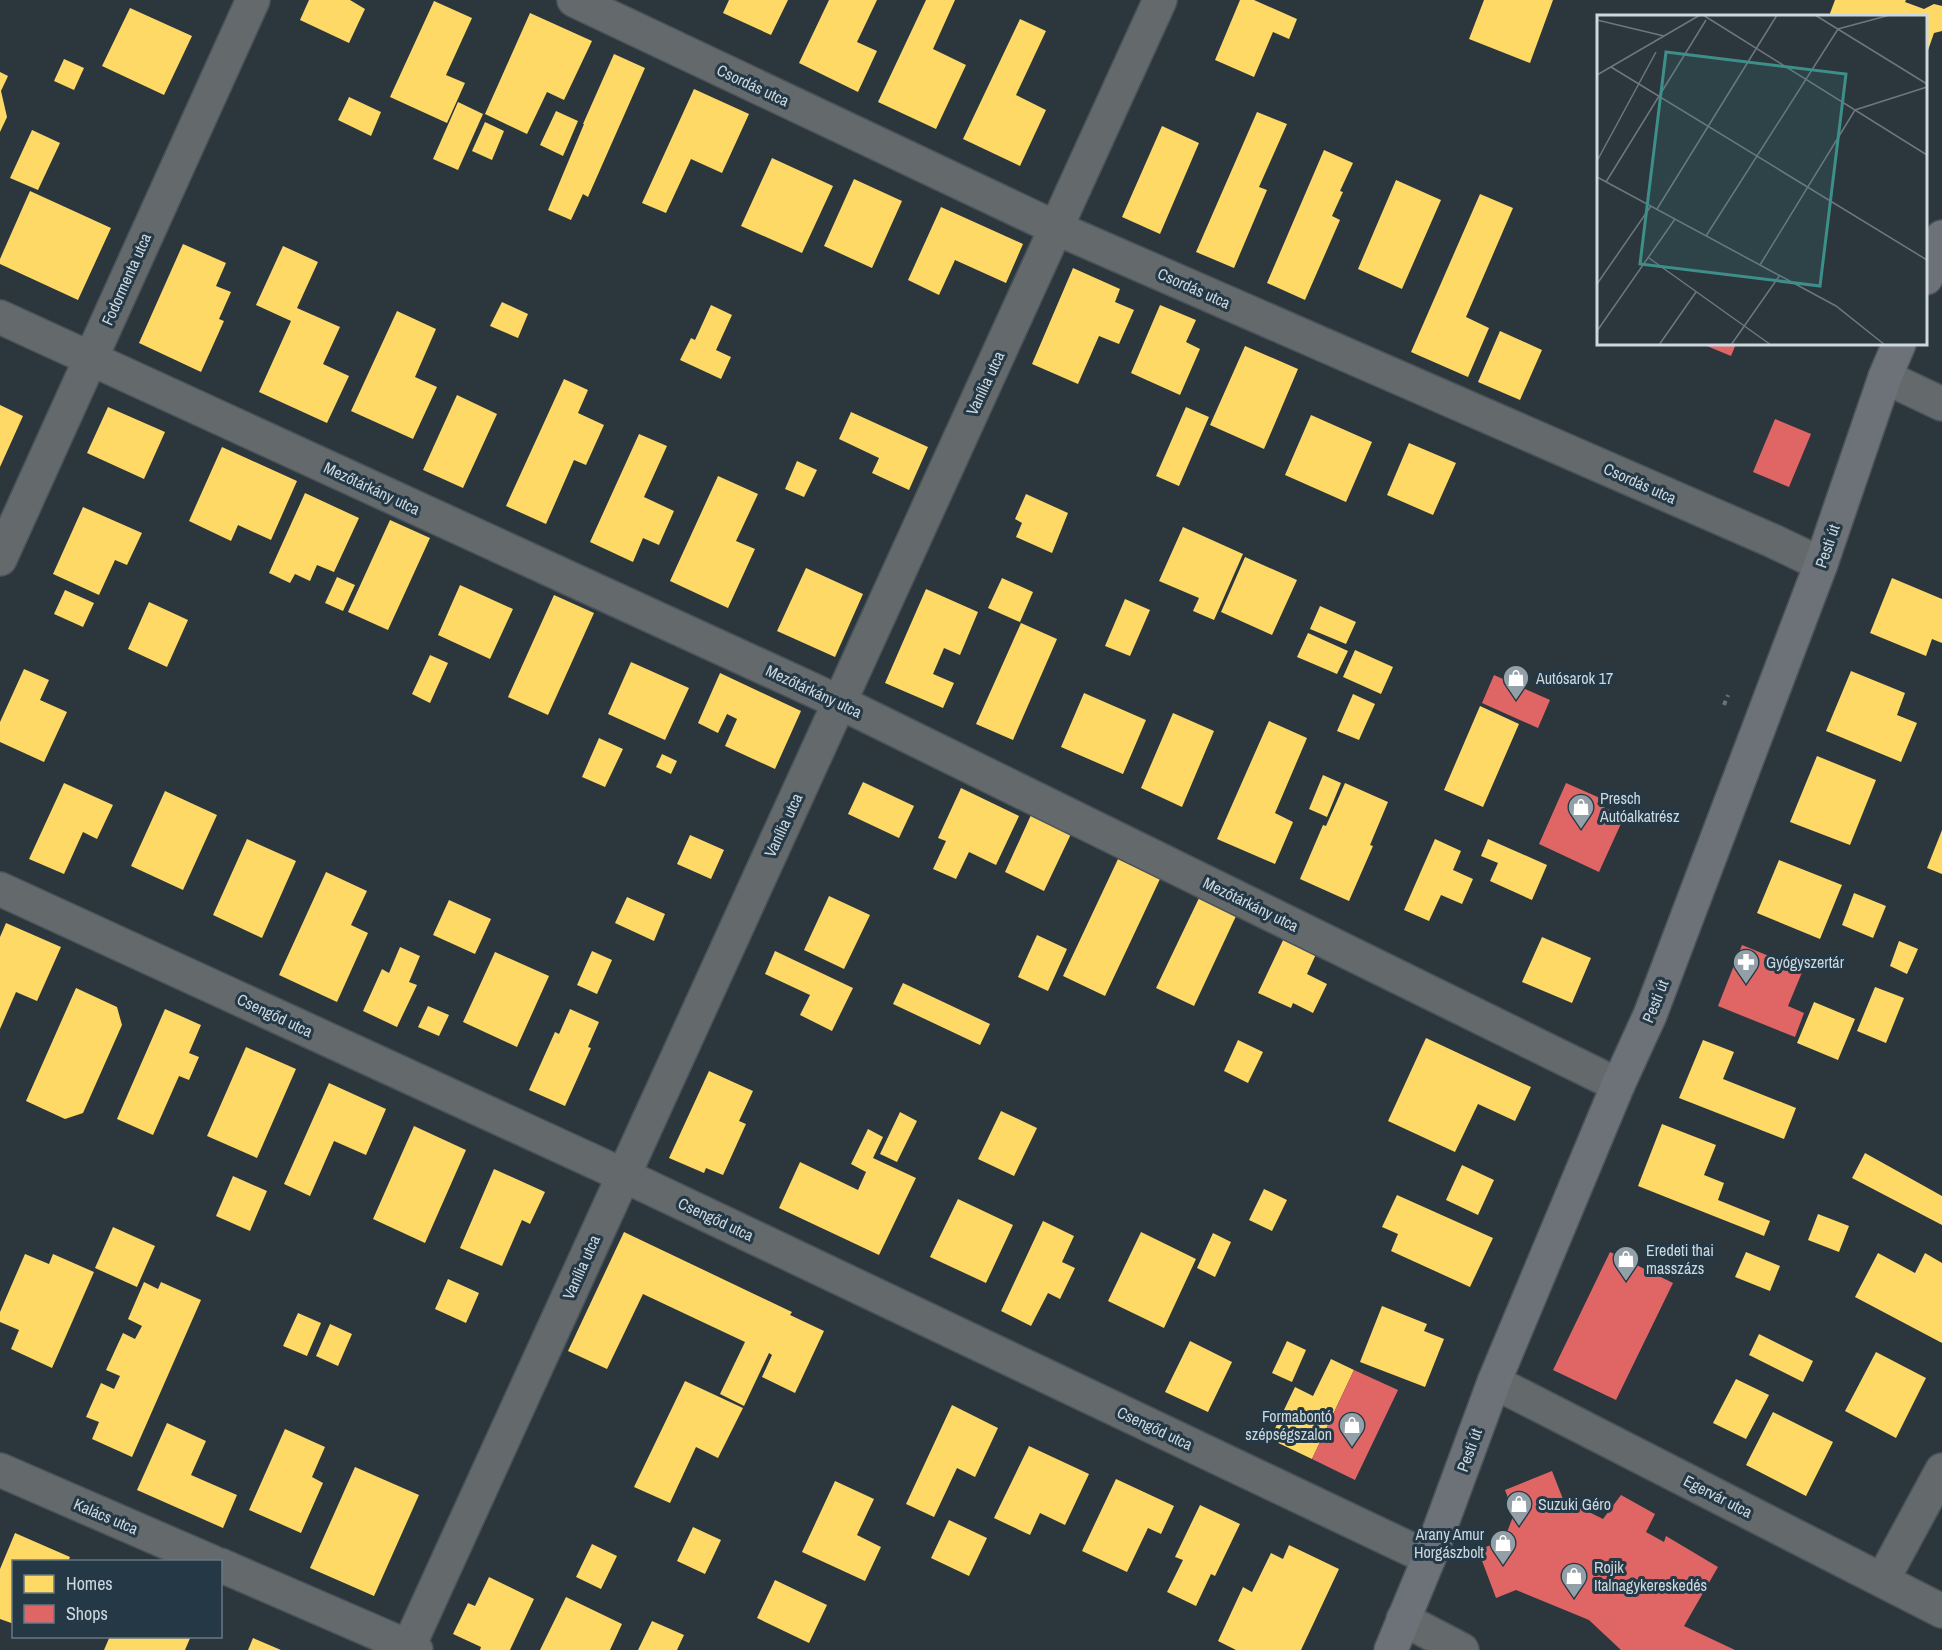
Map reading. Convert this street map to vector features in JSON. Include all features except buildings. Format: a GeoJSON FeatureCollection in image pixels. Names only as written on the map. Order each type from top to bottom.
{"type":"FeatureCollection","features":[{"type":"Feature","properties":{"kind":"main road"},"geometry":{"type":"LineString","coordinates":[[1927,275],[1942,237]]}},
{"type":"Feature","properties":{"kind":"main road","name":"Pesti út"},"geometry":{"type":"LineString","coordinates":[[1391,1650],[1429,1558],[1494,1382],[1618,1085],[1650,1015],[1821,564],[1885,377],[1899,345]]}},
{"type":"Feature","properties":{"kind":"street","name":"Fodormenta utca"},"geometry":{"type":"LineString","coordinates":[[0,559],[253,0]]}},
{"type":"Feature","properties":{"kind":"street","name":"Csordás utca"},"geometry":{"type":"LineString","coordinates":[[574,0],[1056,228],[1821,564]]}},
{"type":"Feature","properties":{"kind":"street","name":"Vanília utca"},"geometry":{"type":"LineString","coordinates":[[411,1649],[623,1175],[1160,0]]}},
{"type":"Feature","properties":{"kind":"street","name":"Mezőtárkány utca"},"geometry":{"type":"LineString","coordinates":[[0,317],[839,702],[1618,1085]]}},
{"type":"Feature","properties":{"kind":"street"},"geometry":{"type":"LineString","coordinates":[[1885,377],[1942,404]]}},
{"type":"Feature","properties":{"kind":"street","name":"Csengőd utca"},"geometry":{"type":"LineString","coordinates":[[0,889],[623,1175],[1429,1558]]}},
{"type":"Feature","properties":{"kind":"street","name":"Egervár utca"},"geometry":{"type":"LineString","coordinates":[[1494,1382],[1942,1611]]}},
{"type":"Feature","properties":{"kind":"street","name":"Kalács utca"},"geometry":{"type":"LineString","coordinates":[[0,1470],[207,1560]]}},
{"type":"Feature","properties":{"kind":"street"},"geometry":{"type":"LineString","coordinates":[[1883,1579],[1942,1470]]}},
{"type":"Feature","properties":{"kind":"street"},"geometry":{"type":"LineString","coordinates":[[222,1566],[411,1649]]}},
{"type":"Feature","properties":{"kind":"street"},"geometry":{"type":"LineString","coordinates":[[1403,1619],[1462,1650]]}},
{"type":"Feature","properties":{"kind":"place","name":"Autósarok 17"},"geometry":{"type":"Point","coordinates":[1516,701]}},
{"type":"Feature","properties":{"kind":"place","name":"Presch Autóalkatrész"},"geometry":{"type":"Point","coordinates":[1581,830]}},
{"type":"Feature","properties":{"kind":"place","name":"Gyógyszertár"},"geometry":{"type":"Point","coordinates":[1746,985]}},
{"type":"Feature","properties":{"kind":"place","name":"Eredeti thai masszázs"},"geometry":{"type":"Point","coordinates":[1626,1282]}},
{"type":"Feature","properties":{"kind":"place","name":"Formabontó szépségszalon"},"geometry":{"type":"Point","coordinates":[1352,1448]}},
{"type":"Feature","properties":{"kind":"place","name":"Suzuki Géro"},"geometry":{"type":"Point","coordinates":[1519,1527]}},
{"type":"Feature","properties":{"kind":"place","name":"Arany Amur Horgászbolt"},"geometry":{"type":"Point","coordinates":[1503,1566]}},
{"type":"Feature","properties":{"kind":"place","name":"Rojik Italnagykereskedés"},"geometry":{"type":"Point","coordinates":[1574,1599]}}]}
